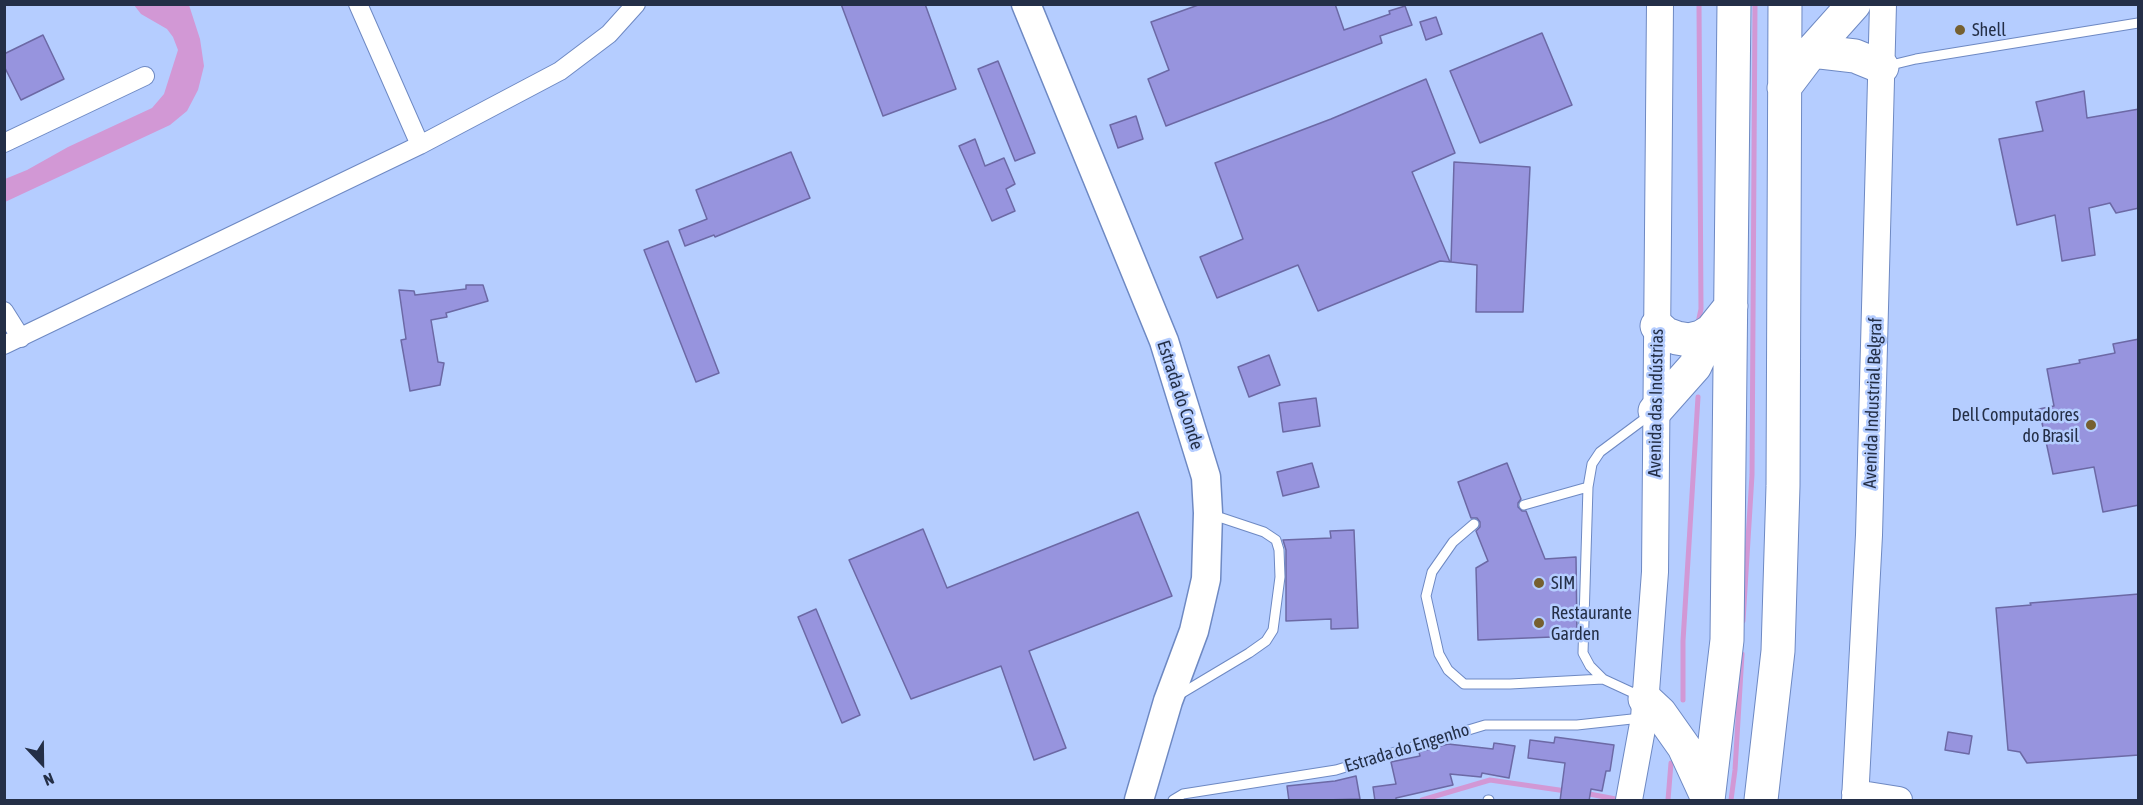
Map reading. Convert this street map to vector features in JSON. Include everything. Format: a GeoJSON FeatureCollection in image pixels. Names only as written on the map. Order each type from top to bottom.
{"type":"FeatureCollection","features":[{"type":"Feature","properties":{"kind":"highway"},"geometry":{"type":"LineString","coordinates":[[1708,800],[1727,640],[1734,4]]}},
{"type":"Feature","properties":{"kind":"highway"},"geometry":{"type":"LineString","coordinates":[[1761,801],[1778,651],[1783,474],[1785,4]]}},
{"type":"Feature","properties":{"kind":"highway"},"geometry":{"type":"LineString","coordinates":[[1784,88],[1812,51],[1854,4]]}},
{"type":"Feature","properties":{"kind":"highway"},"geometry":{"type":"LineString","coordinates":[[1812,51],[1855,56],[1882,67]]}},
{"type":"Feature","properties":{"kind":"highway"},"geometry":{"type":"LineString","coordinates":[[1655,411],[1695,366],[1711,331],[1731,306]]}},
{"type":"Feature","properties":{"kind":"highway"},"geometry":{"type":"LineString","coordinates":[[1657,326],[1666,334],[1677,338],[1701,337],[1711,331]]}},
{"type":"Feature","properties":{"kind":"highway"},"geometry":{"type":"LineString","coordinates":[[1644,709],[1660,713],[1684,747],[1708,800]]}},
{"type":"Feature","properties":{"kind":"main road","name":"Estrada do Conde"},"geometry":{"type":"LineString","coordinates":[[1026,4],[1164,341],[1206,477],[1208,513],[1206,579],[1194,631],[1168,701],[1139,801]]}},
{"type":"Feature","properties":{"kind":"main road","name":"Avenida das Indústrias"},"geometry":{"type":"LineString","coordinates":[[1630,796],[1644,709],[1655,572],[1660,4]]}},
{"type":"Feature","properties":{"kind":"main road","name":"Avenida Industrial Belgraf"},"geometry":{"type":"LineString","coordinates":[[1855,797],[1869,535],[1883,4]]}},
{"type":"Feature","properties":{"kind":"main road"},"geometry":{"type":"LineString","coordinates":[[1855,797],[1899,801]]}},
{"type":"Feature","properties":{"kind":"street"},"geometry":{"type":"LineString","coordinates":[[358,4],[420,145]]}},
{"type":"Feature","properties":{"kind":"street"},"geometry":{"type":"LineString","coordinates":[[4,311],[13,341],[420,145],[560,71],[609,34],[636,4]]}},
{"type":"Feature","properties":{"kind":"street"},"geometry":{"type":"LineString","coordinates":[[4,143],[145,76]]}},
{"type":"Feature","properties":{"kind":"lane"},"geometry":{"type":"LineString","coordinates":[[1882,67],[1916,59],[2139,23]]}},
{"type":"Feature","properties":{"kind":"lane"},"geometry":{"type":"LineString","coordinates":[[1644,709],[1604,679],[1590,666],[1583,653],[1588,487],[1592,464],[1600,452],[1655,411]]}},
{"type":"Feature","properties":{"kind":"lane"},"geometry":{"type":"LineString","coordinates":[[1524,505],[1588,487]]}},
{"type":"Feature","properties":{"kind":"lane"},"geometry":{"type":"LineString","coordinates":[[1168,701],[1249,653],[1266,640],[1273,630],[1280,577],[1279,550],[1276,540],[1264,532],[1208,513]]}},
{"type":"Feature","properties":{"kind":"lane"},"geometry":{"type":"LineString","coordinates":[[1474,524],[1453,542],[1432,572],[1426,596],[1439,654],[1448,670],[1464,684],[1604,679]]}},
{"type":"Feature","properties":{"kind":"lane","name":"Estrada do Engenho"},"geometry":{"type":"LineString","coordinates":[[1173,801],[1183,794],[1336,770],[1485,724],[1577,725],[1644,709]]}},
{"type":"Feature","properties":{"kind":"shaded area"},"geometry":{"type":"Polygon","coordinates":[[[134,5],[189,5],[200,39],[204,66],[198,90],[187,111],[170,125],[5,202],[5,179],[152,108],[164,94],[178,50],[167,29],[141,14],[134,5]]]}},
{"type":"Feature","properties":{"kind":"building"},"geometry":{"type":"Polygon","coordinates":[[[841,4],[925,4],[956,89],[883,116],[841,4]]]}},
{"type":"Feature","properties":{"kind":"building"},"geometry":{"type":"Polygon","coordinates":[[[1201,4],[1335,4],[1344,30],[1390,14],[1389,11],[1405,6],[1412,25],[1380,36],[1382,43],[1166,126],[1148,79],[1169,70],[1151,22],[1201,4]]]}},
{"type":"Feature","properties":{"kind":"building"},"geometry":{"type":"Polygon","coordinates":[[[1436,17],[1442,34],[1426,40],[1420,22],[1436,17]]]}},
{"type":"Feature","properties":{"kind":"building"},"geometry":{"type":"Polygon","coordinates":[[[1542,33],[1572,105],[1480,143],[1450,71],[1542,33]]]}},
{"type":"Feature","properties":{"kind":"building"},"geometry":{"type":"Polygon","coordinates":[[[43,35],[64,79],[21,100],[4,66],[4,54],[43,35]]]}},
{"type":"Feature","properties":{"kind":"building"},"geometry":{"type":"Polygon","coordinates":[[[998,61],[1035,153],[1015,161],[978,69],[998,61]]]}},
{"type":"Feature","properties":{"kind":"building"},"geometry":{"type":"Polygon","coordinates":[[[1426,79],[1455,153],[1412,172],[1450,262],[1440,261],[1318,311],[1298,265],[1217,298],[1200,257],[1243,239],[1215,163],[1331,119],[1426,79]]]}},
{"type":"Feature","properties":{"kind":"building"},"geometry":{"type":"Polygon","coordinates":[[[2084,91],[2087,118],[2139,109],[2139,208],[2116,213],[2110,203],[2089,208],[2095,255],[2062,261],[2055,215],[2017,225],[1999,139],[2043,131],[2036,102],[2084,91]]]}},
{"type":"Feature","properties":{"kind":"building"},"geometry":{"type":"Polygon","coordinates":[[[1136,116],[1143,139],[1118,148],[1110,125],[1136,116]]]}},
{"type":"Feature","properties":{"kind":"building"},"geometry":{"type":"Polygon","coordinates":[[[975,139],[985,166],[1004,158],[1015,184],[1006,189],[1015,211],[992,221],[959,146],[975,139]]]}},
{"type":"Feature","properties":{"kind":"building"},"geometry":{"type":"Polygon","coordinates":[[[791,152],[810,198],[715,237],[714,235],[685,246],[679,230],[707,219],[696,190],[791,152]]]}},
{"type":"Feature","properties":{"kind":"building"},"geometry":{"type":"Polygon","coordinates":[[[1454,162],[1530,167],[1523,312],[1476,312],[1477,265],[1451,262],[1454,162]]]}},
{"type":"Feature","properties":{"kind":"building"},"geometry":{"type":"Polygon","coordinates":[[[668,241],[719,373],[696,382],[644,250],[668,241]]]}},
{"type":"Feature","properties":{"kind":"building"},"geometry":{"type":"Polygon","coordinates":[[[466,285],[483,285],[488,301],[446,313],[447,317],[431,320],[438,362],[444,363],[440,385],[410,391],[401,340],[406,339],[399,290],[414,291],[415,295],[466,289],[466,285]]]}},
{"type":"Feature","properties":{"kind":"building"},"geometry":{"type":"Polygon","coordinates":[[[2139,339],[2139,505],[2103,512],[2094,467],[2053,474],[2039,409],[2054,406],[2047,369],[2115,353],[2113,344],[2139,339]]]}},
{"type":"Feature","properties":{"kind":"building"},"geometry":{"type":"Polygon","coordinates":[[[1269,355],[1280,385],[1249,397],[1238,367],[1269,355]]]}},
{"type":"Feature","properties":{"kind":"building"},"geometry":{"type":"Polygon","coordinates":[[[1316,398],[1320,426],[1283,432],[1279,403],[1316,398]]]}},
{"type":"Feature","properties":{"kind":"building"},"geometry":{"type":"Polygon","coordinates":[[[1312,463],[1319,487],[1283,496],[1277,472],[1312,463]]]}},
{"type":"Feature","properties":{"kind":"building"},"geometry":{"type":"Polygon","coordinates":[[[1507,463],[1521,499],[1518,507],[1526,511],[1545,559],[1576,557],[1577,636],[1478,640],[1476,568],[1488,561],[1476,531],[1480,527],[1480,522],[1477,518],[1471,518],[1458,482],[1507,463]]]}},
{"type":"Feature","properties":{"kind":"building"},"geometry":{"type":"Polygon","coordinates":[[[1138,512],[1172,596],[1029,651],[1066,748],[1034,760],[1001,666],[911,699],[849,560],[923,529],[947,588],[1138,512]]]}},
{"type":"Feature","properties":{"kind":"building"},"geometry":{"type":"Polygon","coordinates":[[[1354,530],[1358,628],[1331,629],[1331,619],[1286,621],[1286,550],[1283,540],[1331,538],[1330,531],[1354,530]]]}},
{"type":"Feature","properties":{"kind":"building"},"geometry":{"type":"Polygon","coordinates":[[[2139,594],[2139,755],[2027,763],[2020,752],[2008,750],[1996,608],[2139,594]]]}},
{"type":"Feature","properties":{"kind":"building"},"geometry":{"type":"Polygon","coordinates":[[[816,609],[860,715],[842,723],[798,617],[816,609]]]}},
{"type":"Feature","properties":{"kind":"building"},"geometry":{"type":"Polygon","coordinates":[[[1948,732],[1972,736],[1969,754],[1945,750],[1948,732]]]}},
{"type":"Feature","properties":{"kind":"building"},"geometry":{"type":"Polygon","coordinates":[[[1555,737],[1614,745],[1610,771],[1606,771],[1602,791],[1591,789],[1589,801],[1560,801],[1565,763],[1528,758],[1530,740],[1554,743],[1555,737]]]}},
{"type":"Feature","properties":{"kind":"building"},"geometry":{"type":"Polygon","coordinates":[[[1494,743],[1515,746],[1509,778],[1482,773],[1481,777],[1450,774],[1453,785],[1396,798],[1396,801],[1375,801],[1373,787],[1396,784],[1391,762],[1420,756],[1419,752],[1448,744],[1493,749],[1494,743]]]}},
{"type":"Feature","properties":{"kind":"building"},"geometry":{"type":"Polygon","coordinates":[[[1356,776],[1360,799],[1289,801],[1287,786],[1335,781],[1356,776]]]}},
{"type":"Feature","properties":{"kind":"waterway"},"geometry":{"type":"LineString","coordinates":[[1698,323],[1701,309],[1699,4]]}},
{"type":"Feature","properties":{"kind":"waterway"},"geometry":{"type":"LineString","coordinates":[[1743,621],[1752,475],[1755,4]]}},
{"type":"Feature","properties":{"kind":"waterway"},"geometry":{"type":"LineString","coordinates":[[1683,700],[1683,641],[1698,397]]}},
{"type":"Feature","properties":{"kind":"waterway"},"geometry":{"type":"LineString","coordinates":[[1731,800],[1742,654]]}},
{"type":"Feature","properties":{"kind":"waterway"},"geometry":{"type":"LineString","coordinates":[[1668,800],[1671,763]]}},
{"type":"Feature","properties":{"kind":"waterway"},"geometry":{"type":"LineString","coordinates":[[1422,800],[1490,780],[1566,791]]}},
{"type":"Feature","properties":{"kind":"waterway"},"geometry":{"type":"LineString","coordinates":[[1584,793],[1621,800]]}},
{"type":"Feature","properties":{"kind":"place","name":"Shell"},"geometry":{"type":"Point","coordinates":[1960,30]}},
{"type":"Feature","properties":{"kind":"place","name":"Dell Computadores do Brasil"},"geometry":{"type":"Point","coordinates":[2091,425]}},
{"type":"Feature","properties":{"kind":"place","name":"SIM"},"geometry":{"type":"Point","coordinates":[1539,583]}},
{"type":"Feature","properties":{"kind":"place","name":"Restaurante Garden"},"geometry":{"type":"Point","coordinates":[1539,623]}}]}
